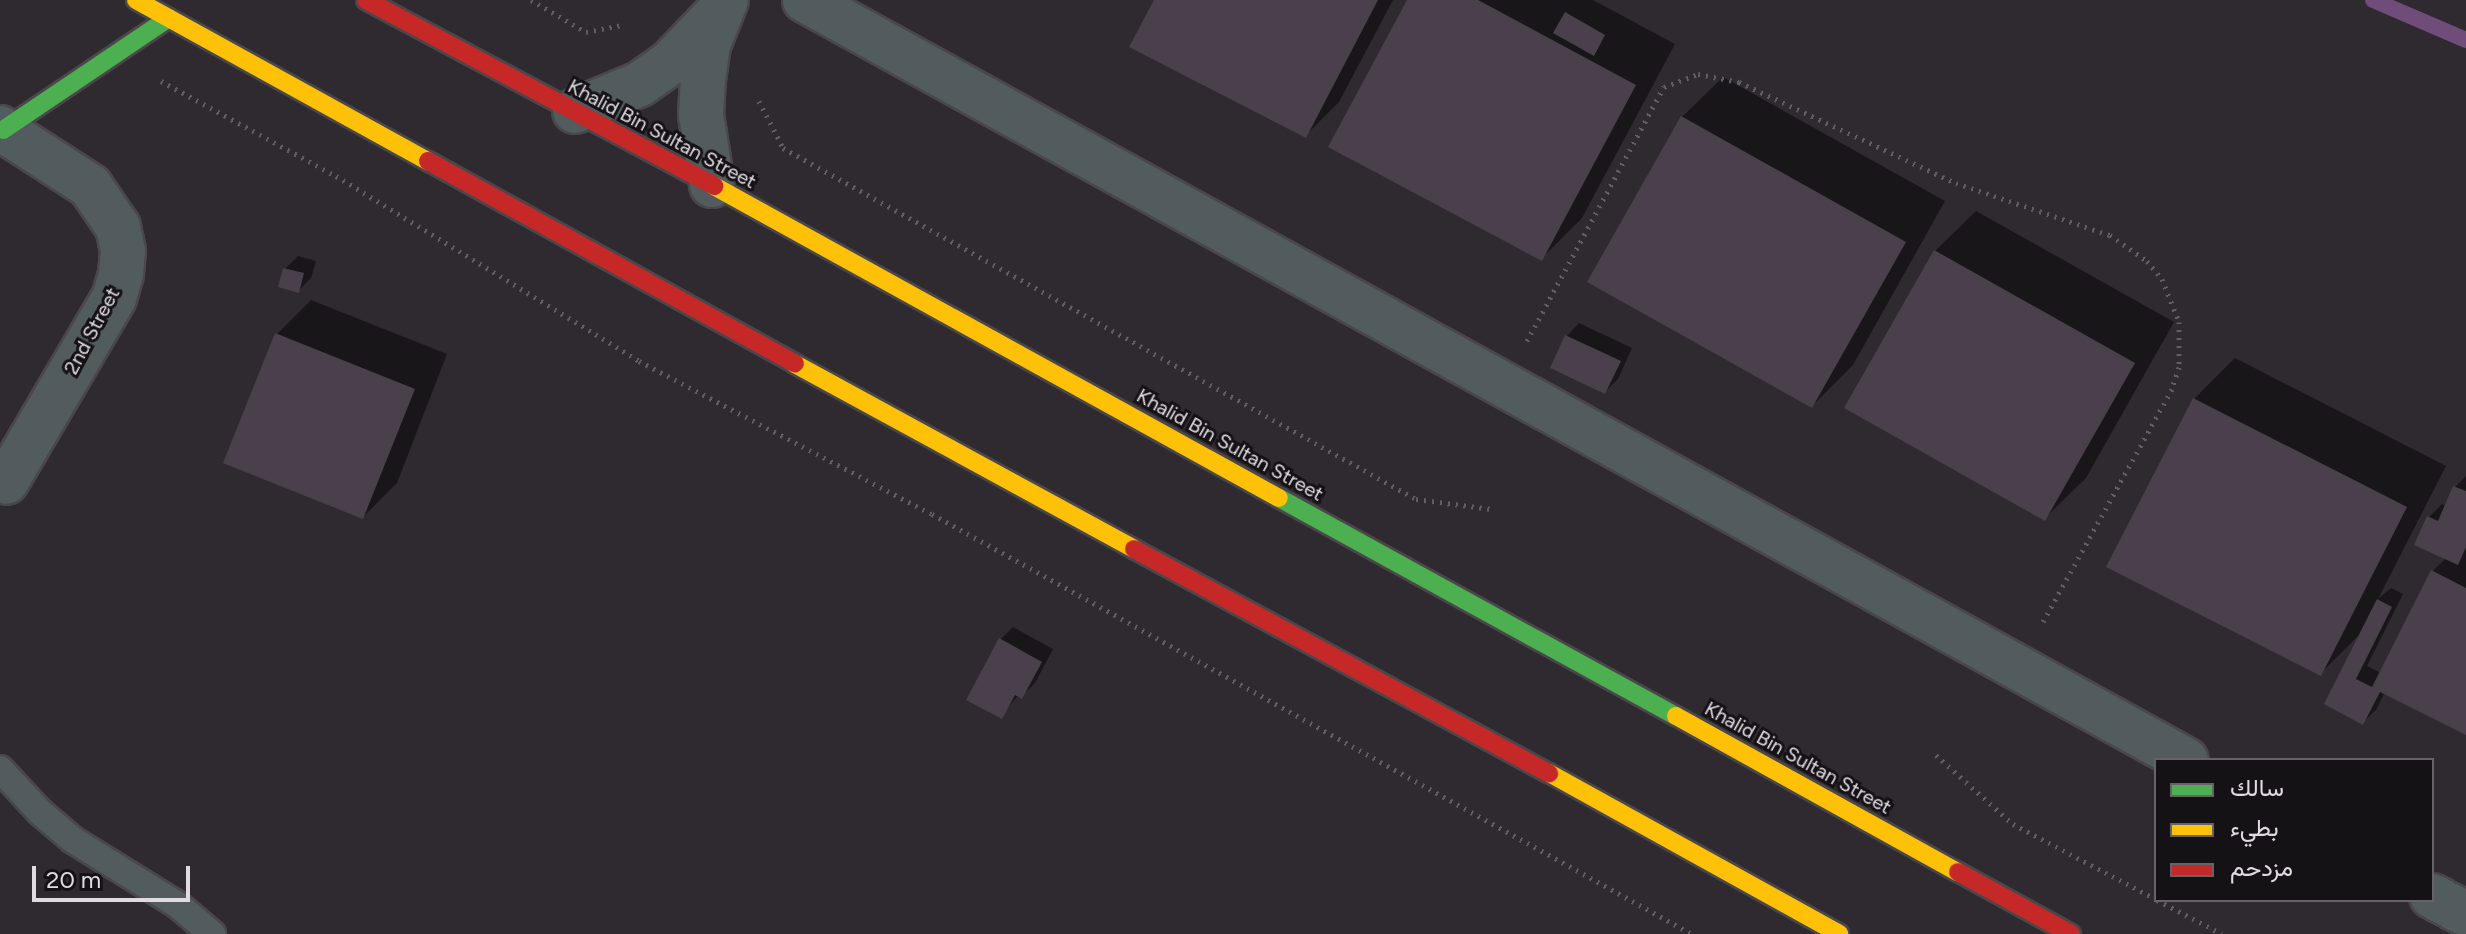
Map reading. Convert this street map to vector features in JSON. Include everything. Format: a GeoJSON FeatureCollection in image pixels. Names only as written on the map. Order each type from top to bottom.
{"type":"FeatureCollection","features":[{"type":"Feature","properties":{"kind":"main road"},"geometry":{"type":"LineString","coordinates":[[136,0],[1019,488],[1456,722],[1839,934]]}},
{"type":"Feature","properties":{"kind":"main road","name":"Khalid Bin Sultan Street"},"geometry":{"type":"LineString","coordinates":[[366,0],[712,185],[2071,934]]}},
{"type":"Feature","properties":{"kind":"main road"},"geometry":{"type":"LineString","coordinates":[[2,129],[169,18]]}},
{"type":"Feature","properties":{"kind":"street"},"geometry":{"type":"LineString","coordinates":[[805,0],[2182,758]]}},
{"type":"Feature","properties":{"kind":"street"},"geometry":{"type":"LineString","coordinates":[[575,111],[640,84],[670,63],[723,6]]}},
{"type":"Feature","properties":{"kind":"street"},"geometry":{"type":"LineString","coordinates":[[712,185],[704,151],[702,103],[708,45],[723,6]]}},
{"type":"Feature","properties":{"kind":"street","name":"2nd Street"},"geometry":{"type":"LineString","coordinates":[[2,129],[90,186],[118,227],[123,251],[114,298],[3,487]]}},
{"type":"Feature","properties":{"kind":"street"},"geometry":{"type":"LineString","coordinates":[[2434,897],[2466,914]]}},
{"type":"Feature","properties":{"kind":"lane"},"geometry":{"type":"LineString","coordinates":[[0,769],[40,812],[73,840],[178,905],[212,934]]}},
{"type":"Feature","properties":{"kind":"path"},"geometry":{"type":"LineString","coordinates":[[531,0],[586,32],[621,25]]}},
{"type":"Feature","properties":{"kind":"path"},"geometry":{"type":"LineString","coordinates":[[114,55],[336,176],[639,361],[932,514],[1692,934]]}},
{"type":"Feature","properties":{"kind":"path"},"geometry":{"type":"LineString","coordinates":[[1503,385],[1664,87],[1689,76],[1719,75],[1739,82],[1942,177],[2110,235],[2147,261],[2162,279],[2179,322],[2179,367],[2172,389],[2017,667]]}},
{"type":"Feature","properties":{"kind":"path"},"geometry":{"type":"LineString","coordinates":[[759,101],[783,148],[1416,499],[1491,509]]}},
{"type":"Feature","properties":{"kind":"path"},"geometry":{"type":"LineString","coordinates":[[1936,755],[2013,824],[2154,899]]}},
{"type":"Feature","properties":{"kind":"path"},"geometry":{"type":"LineString","coordinates":[[2160,902],[2222,934]]}},
{"type":"Feature","properties":{"kind":"building"},"geometry":{"type":"Polygon","coordinates":[[[1154,0],[1378,0],[1306,138],[1129,47],[1154,0]]]}},
{"type":"Feature","properties":{"kind":"building"},"geometry":{"type":"Polygon","coordinates":[[[1407,0],[1478,0],[1636,85],[1542,261],[1328,147],[1407,0]]]}},
{"type":"Feature","properties":{"kind":"building"},"geometry":{"type":"Polygon","coordinates":[[[1565,12],[1605,35],[1594,56],[1553,33],[1565,12]]]}},
{"type":"Feature","properties":{"kind":"building"},"geometry":{"type":"Polygon","coordinates":[[[1681,116],[1906,242],[1812,408],[1587,282],[1681,116]]]}},
{"type":"Feature","properties":{"kind":"building"},"geometry":{"type":"Polygon","coordinates":[[[1934,250],[2135,363],[2045,521],[1844,408],[1934,250]]]}},
{"type":"Feature","properties":{"kind":"building"},"geometry":{"type":"Polygon","coordinates":[[[283,268],[304,273],[299,293],[278,287],[283,268]]]}},
{"type":"Feature","properties":{"kind":"building"},"geometry":{"type":"Polygon","coordinates":[[[275,333],[415,389],[363,519],[223,463],[275,333]]]}},
{"type":"Feature","properties":{"kind":"building"},"geometry":{"type":"Polygon","coordinates":[[[1565,335],[1621,361],[1605,394],[1550,368],[1565,335]]]}},
{"type":"Feature","properties":{"kind":"building"},"geometry":{"type":"Polygon","coordinates":[[[2193,398],[2407,507],[2321,676],[2106,567],[2193,398]]]}},
{"type":"Feature","properties":{"kind":"building"},"geometry":{"type":"Polygon","coordinates":[[[2453,486],[2466,491],[2466,547],[2458,565],[2414,545],[2427,516],[2438,521],[2453,486]]]}},
{"type":"Feature","properties":{"kind":"building"},"geometry":{"type":"Polygon","coordinates":[[[2431,570],[2466,588],[2466,735],[2380,692],[2363,725],[2324,704],[2377,599],[2392,607],[2356,679],[2372,687],[2431,570]]]}},
{"type":"Feature","properties":{"kind":"building"},"geometry":{"type":"Polygon","coordinates":[[[999,638],[1042,662],[1022,699],[1015,695],[1002,719],[966,700],[999,638]]]}},
{"type":"Feature","properties":{"kind":"waterway"},"geometry":{"type":"LineString","coordinates":[[2373,0],[2466,40]]}},
{"type":"Feature","properties":{"kind":"traffic: fast"},"geometry":{"type":"LineString","coordinates":[[3,130],[169,18]]}},
{"type":"Feature","properties":{"kind":"traffic: fast"},"geometry":{"type":"LineString","coordinates":[[1279,498],[1676,716]]}},
{"type":"Feature","properties":{"kind":"traffic: slow"},"geometry":{"type":"LineString","coordinates":[[136,0],[428,161]]}},
{"type":"Feature","properties":{"kind":"traffic: slow"},"geometry":{"type":"LineString","coordinates":[[714,186],[1279,498]]}},
{"type":"Feature","properties":{"kind":"traffic: slow"},"geometry":{"type":"LineString","coordinates":[[795,364],[1134,549]]}},
{"type":"Feature","properties":{"kind":"traffic: slow"},"geometry":{"type":"LineString","coordinates":[[1676,716],[1958,872]]}},
{"type":"Feature","properties":{"kind":"traffic: slow"},"geometry":{"type":"LineString","coordinates":[[1549,773],[1839,934]]}},
{"type":"Feature","properties":{"kind":"traffic: jam"},"geometry":{"type":"LineString","coordinates":[[366,0],[714,186]]}},
{"type":"Feature","properties":{"kind":"traffic: jam"},"geometry":{"type":"LineString","coordinates":[[428,161],[795,364]]}},
{"type":"Feature","properties":{"kind":"traffic: jam"},"geometry":{"type":"LineString","coordinates":[[1134,549],[1549,773]]}},
{"type":"Feature","properties":{"kind":"traffic: jam"},"geometry":{"type":"LineString","coordinates":[[1958,872],[2071,934]]}}]}
